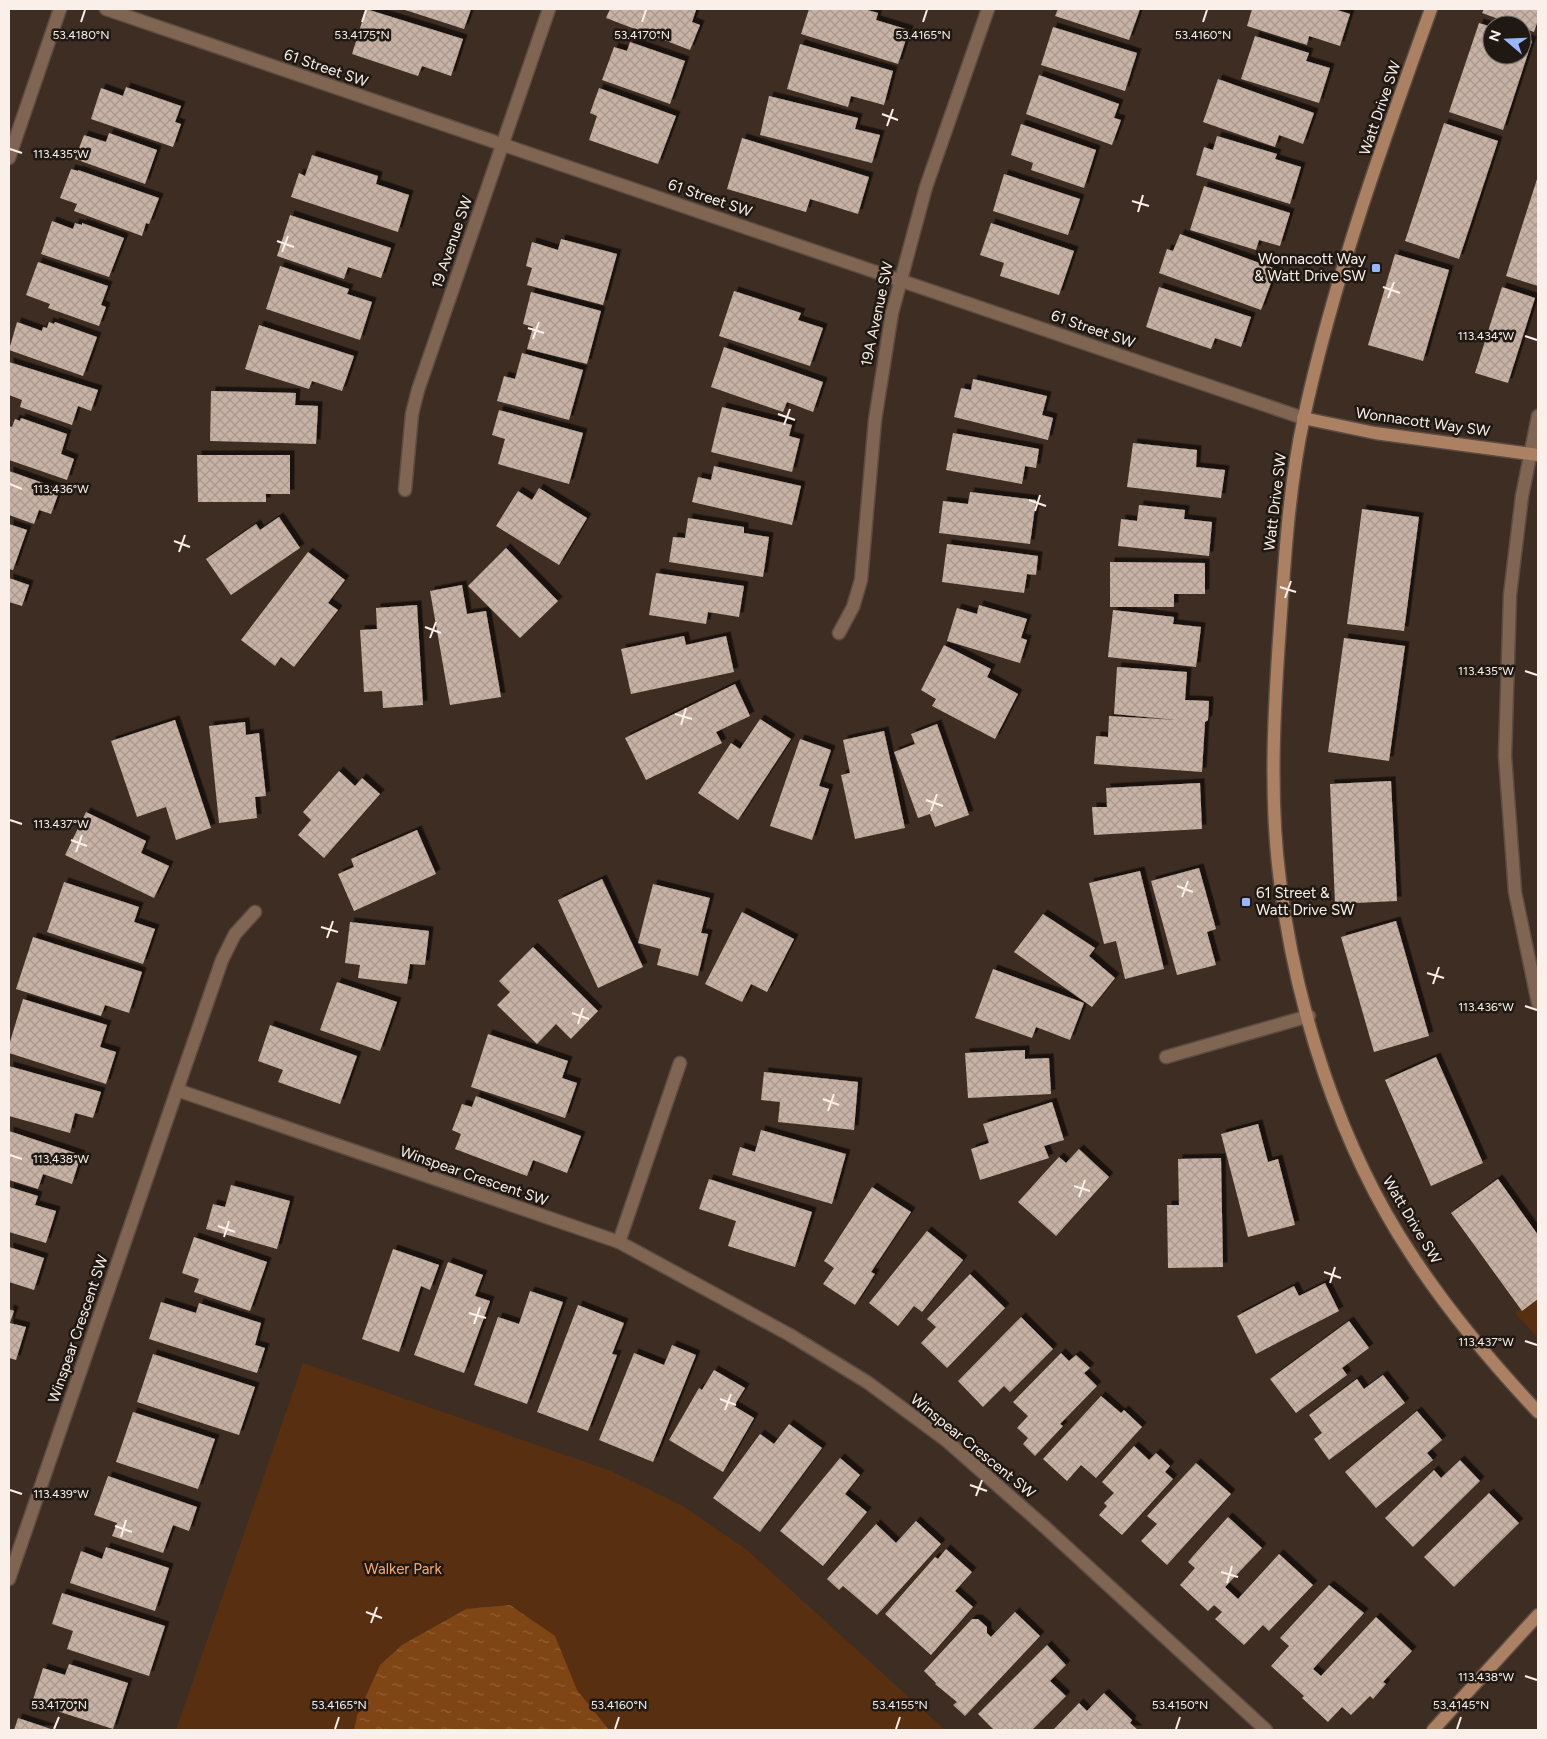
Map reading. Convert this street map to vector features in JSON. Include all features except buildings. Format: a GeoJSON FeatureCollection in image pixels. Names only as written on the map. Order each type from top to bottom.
{"type":"FeatureCollection","features":[{"type":"Feature","properties":{"kind":"street"},"geometry":{"type":"LineString","coordinates":[[9,158],[60,9]]}},
{"type":"Feature","properties":{"kind":"street","name":"61 Street SW"},"geometry":{"type":"LineString","coordinates":[[106,9],[1304,418]]}},
{"type":"Feature","properties":{"kind":"street","name":"19 Avenue SW"},"geometry":{"type":"LineString","coordinates":[[405,490],[412,414],[418,390],[549,9]]}},
{"type":"Feature","properties":{"kind":"street","name":"19A Avenue SW"},"geometry":{"type":"LineString","coordinates":[[839,634],[854,607],[861,580],[875,420],[889,327],[900,280],[926,187],[988,9]]}},
{"type":"Feature","properties":{"kind":"street","name":"Watt Drive SW"},"geometry":{"type":"LineString","coordinates":[[1431,9],[1351,244],[1304,418],[1297,453],[1285,553],[1278,651],[1274,808],[1282,890],[1292,950],[1308,1016],[1340,1114],[1362,1167],[1409,1252],[1446,1305],[1493,1364],[1538,1412]]}},
{"type":"Feature","properties":{"kind":"street"},"geometry":{"type":"LineString","coordinates":[[1538,416],[1534,454],[1510,594],[1505,756],[1515,892],[1538,1004]]}},
{"type":"Feature","properties":{"kind":"street","name":"Wonnacott Way SW"},"geometry":{"type":"LineString","coordinates":[[1304,418],[1375,432],[1534,454]]}},
{"type":"Feature","properties":{"kind":"street","name":"Winspear Crescent SW"},"geometry":{"type":"LineString","coordinates":[[9,1579],[222,960],[235,934],[255,912]]}},
{"type":"Feature","properties":{"kind":"street"},"geometry":{"type":"LineString","coordinates":[[1166,1057],[1308,1016]]}},
{"type":"Feature","properties":{"kind":"street"},"geometry":{"type":"LineString","coordinates":[[619,1242],[680,1063]]}},
{"type":"Feature","properties":{"kind":"street","name":"Winspear Crescent SW"},"geometry":{"type":"LineString","coordinates":[[177,1090],[619,1242],[790,1335],[867,1382],[947,1441],[1046,1528],[1266,1730]]}},
{"type":"Feature","properties":{"kind":"street"},"geometry":{"type":"LineString","coordinates":[[1433,1730],[1538,1615]]}},
{"type":"Feature","properties":{"kind":"green space"},"geometry":{"type":"Polygon","coordinates":[[[1538,1296],[1538,1338],[1515,1313],[1538,1296]]]}},
{"type":"Feature","properties":{"kind":"green space","name":"Walker Park"},"geometry":{"type":"Polygon","coordinates":[[[303,1363],[611,1471],[683,1506],[747,1550],[945,1730],[176,1730],[303,1363]]]}},
{"type":"Feature","properties":{"kind":"water"},"geometry":{"type":"Polygon","coordinates":[[[510,1605],[555,1636],[577,1690],[609,1730],[354,1730],[357,1716],[380,1665],[402,1645],[466,1609],[510,1605]]]}},
{"type":"Feature","properties":{"kind":"place","name":"Wonnacott Way & Watt Drive SW"},"geometry":{"type":"Point","coordinates":[1376,268]}},
{"type":"Feature","properties":{"kind":"place","name":"61 Street & Watt Drive SW"},"geometry":{"type":"Point","coordinates":[1246,902]}}]}
